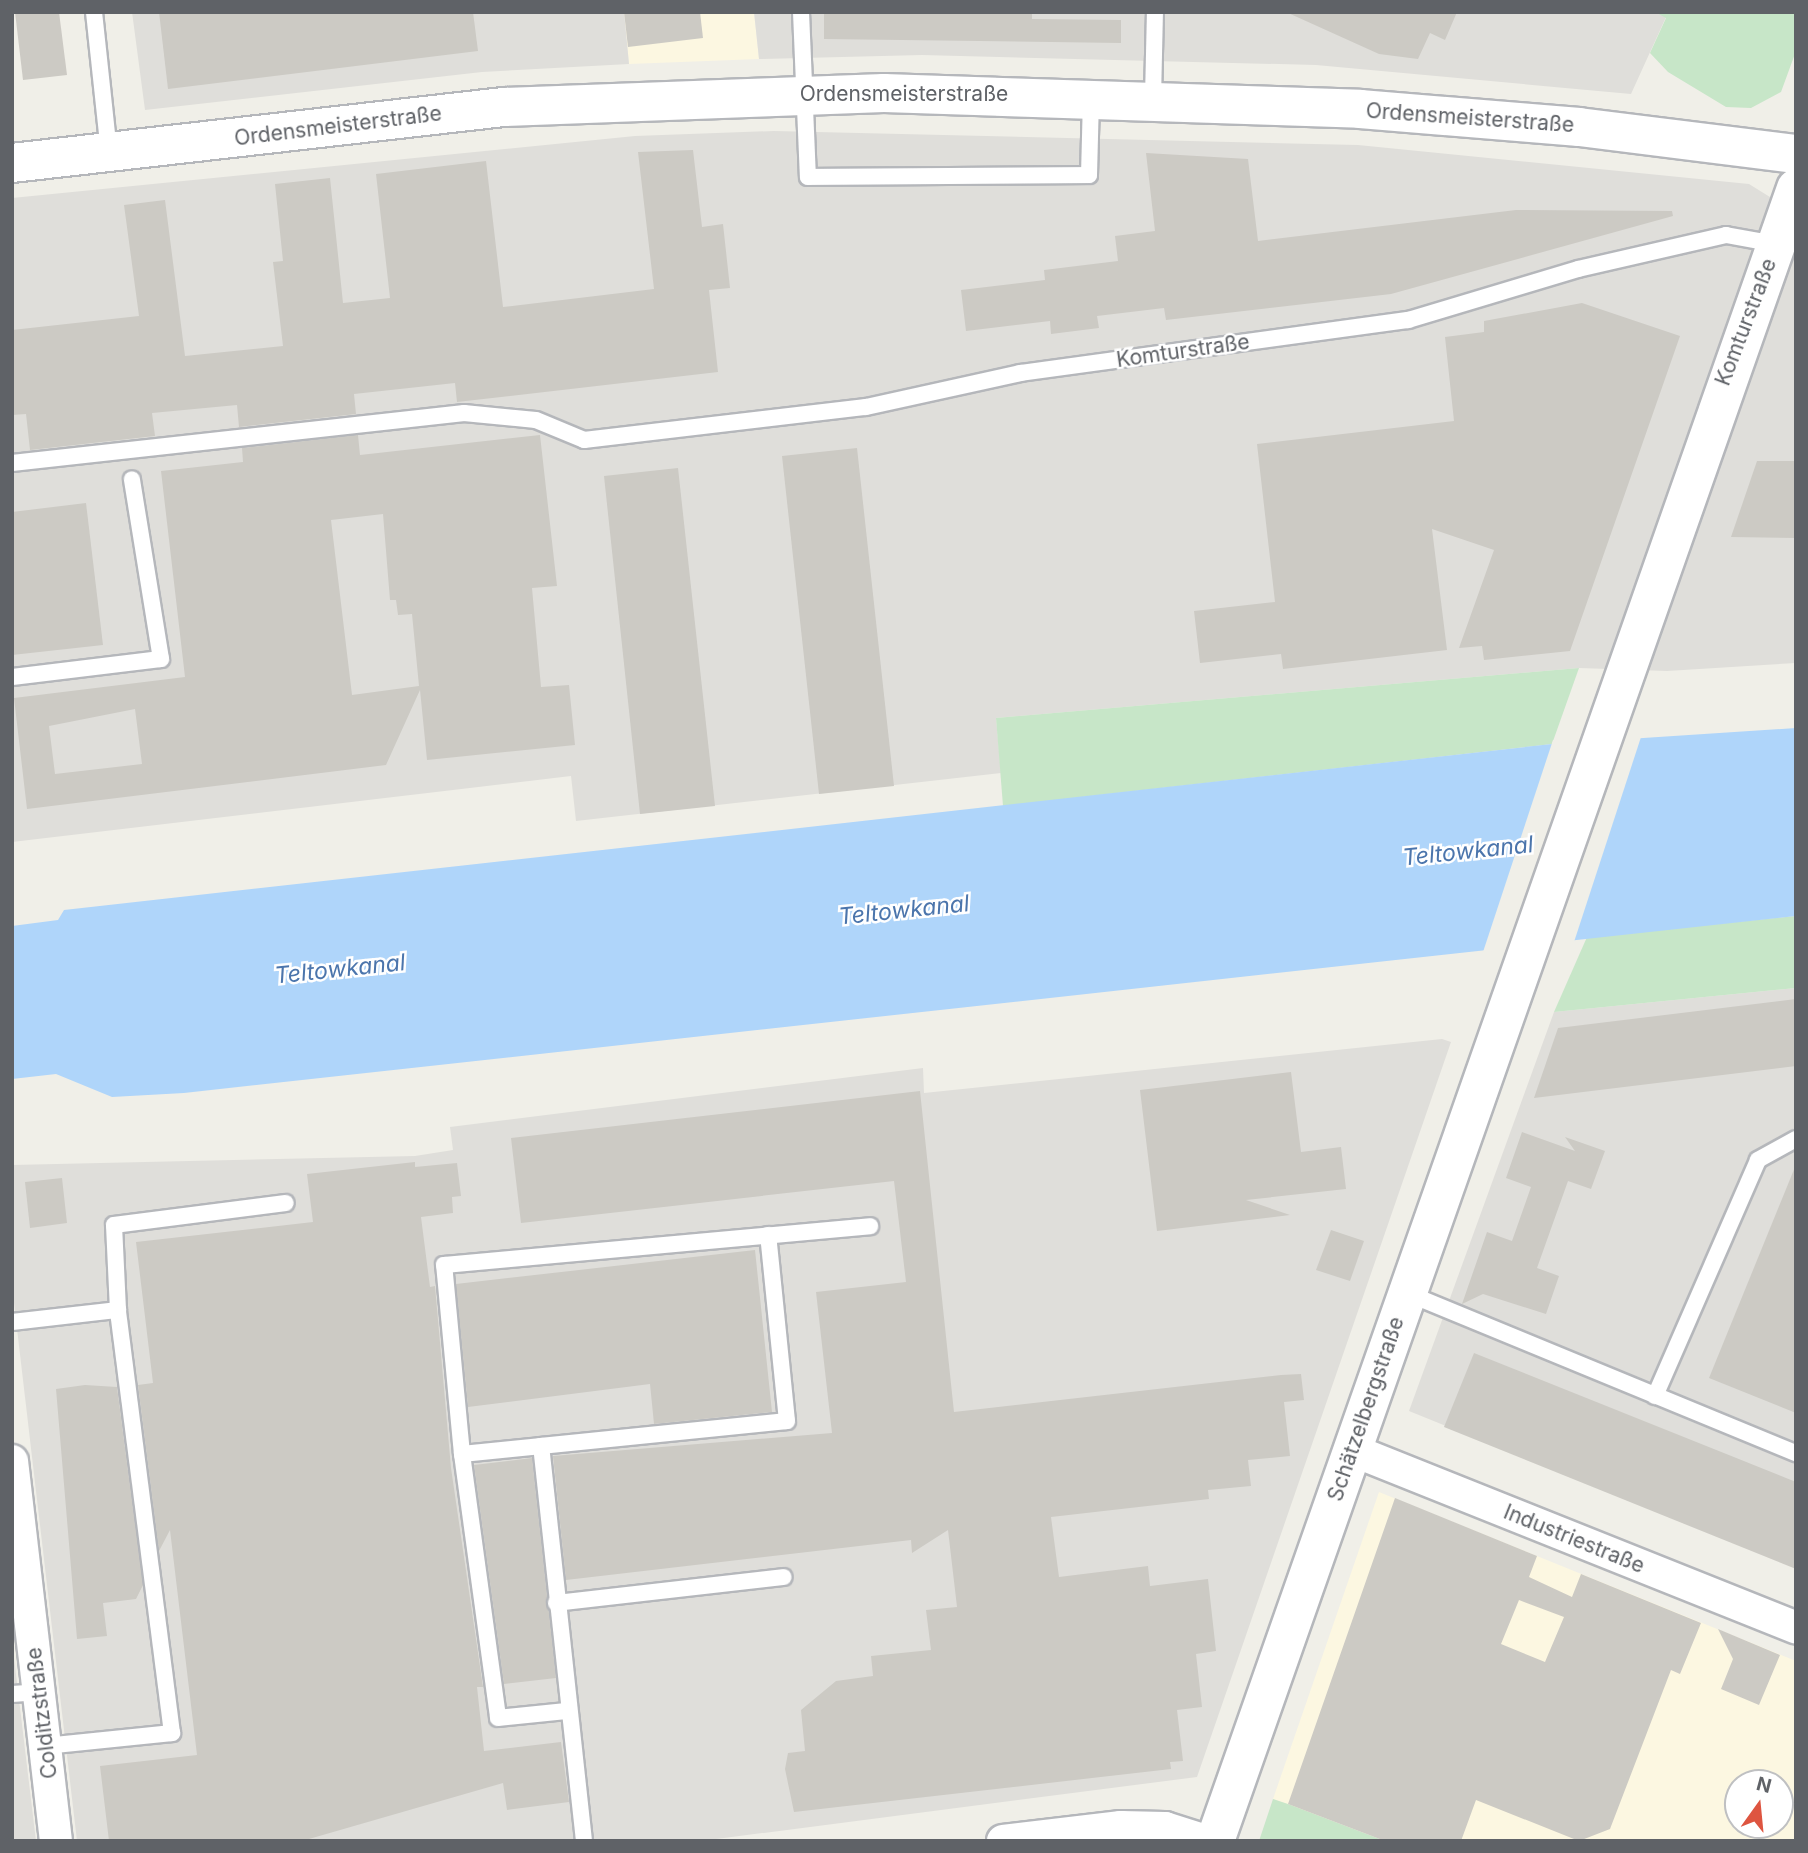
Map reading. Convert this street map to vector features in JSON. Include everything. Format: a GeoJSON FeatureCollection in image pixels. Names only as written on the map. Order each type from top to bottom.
{"type":"FeatureCollection","features":[{"type":"Feature","properties":{"kind":"street","name":"Ordensmeisterstraße"},"geometry":{"type":"LineString","coordinates":[[12,163],[505,107],[801,94],[1153,98],[1579,127],[1796,154]]}},
{"type":"Feature","properties":{"kind":"street","name":"Komturstraße"},"geometry":{"type":"LineString","coordinates":[[1517,978],[1606,718],[1796,188]]}},
{"type":"Feature","properties":{"kind":"street","name":"Schätzelbergstraße"},"geometry":{"type":"LineString","coordinates":[[1215,1841],[1517,978]]}},
{"type":"Feature","properties":{"kind":"street","name":"Industriestraße"},"geometry":{"type":"LineString","coordinates":[[1352,1450],[1796,1628]]}},
{"type":"Feature","properties":{"kind":"street","name":"Colditzstraße"},"geometry":{"type":"LineString","coordinates":[[12,1461],[26,1693],[45,1746],[56,1841]]}},
{"type":"Feature","properties":{"kind":"street"},"geometry":{"type":"LineString","coordinates":[[1003,1841],[1121,1827],[1165,1828],[1206,1841]]}},
{"type":"Feature","properties":{"kind":"lane"},"geometry":{"type":"LineString","coordinates":[[94,12],[109,152]]}},
{"type":"Feature","properties":{"kind":"lane"},"geometry":{"type":"LineString","coordinates":[[801,12],[801,94],[808,177],[1089,176],[1091,96]]}},
{"type":"Feature","properties":{"kind":"lane"},"geometry":{"type":"LineString","coordinates":[[1153,98],[1155,12]]}},
{"type":"Feature","properties":{"kind":"lane","name":"Komturstraße"},"geometry":{"type":"LineString","coordinates":[[12,463],[464,413],[536,420],[584,440],[866,407],[1020,373],[1408,320],[1578,269],[1726,235],[1776,244]]}},
{"type":"Feature","properties":{"kind":"lane"},"geometry":{"type":"LineString","coordinates":[[12,677],[161,659],[132,479]]}},
{"type":"Feature","properties":{"kind":"lane"},"geometry":{"type":"LineString","coordinates":[[1655,1396],[1758,1160],[1796,1139]]}},
{"type":"Feature","properties":{"kind":"lane"},"geometry":{"type":"LineString","coordinates":[[45,1746],[172,1733],[118,1310],[114,1225],[286,1203]]}},
{"type":"Feature","properties":{"kind":"lane"},"geometry":{"type":"LineString","coordinates":[[566,1711],[498,1718],[461,1454],[444,1265],[870,1226]]}},
{"type":"Feature","properties":{"kind":"lane"},"geometry":{"type":"LineString","coordinates":[[461,1454],[787,1421],[768,1235]]}},
{"type":"Feature","properties":{"kind":"lane"},"geometry":{"type":"LineString","coordinates":[[1407,1293],[1796,1453]]}},
{"type":"Feature","properties":{"kind":"lane"},"geometry":{"type":"LineString","coordinates":[[12,1322],[118,1310]]}},
{"type":"Feature","properties":{"kind":"lane"},"geometry":{"type":"LineString","coordinates":[[541,1446],[566,1711],[584,1841]]}},
{"type":"Feature","properties":{"kind":"lane"},"geometry":{"type":"LineString","coordinates":[[556,1603],[784,1577]]}},
{"type":"Feature","properties":{"kind":"shaded area"},"geometry":{"type":"Polygon","coordinates":[[[132,12],[624,12],[629,64],[482,72],[145,110],[132,12]]]}},
{"type":"Feature","properties":{"kind":"shaded area"},"geometry":{"type":"Polygon","coordinates":[[[624,12],[754,12],[759,59],[629,64],[624,12]]]}},
{"type":"Feature","properties":{"kind":"shaded area"},"geometry":{"type":"Polygon","coordinates":[[[754,12],[1655,12],[1666,17],[1631,94],[1316,65],[922,55],[759,59],[754,12]]]}},
{"type":"Feature","properties":{"kind":"shaded area"},"geometry":{"type":"Polygon","coordinates":[[[774,131],[1358,145],[1749,184],[1796,213],[1796,663],[1667,671],[1579,668],[996,718],[1001,773],[576,821],[571,776],[12,842],[12,198],[635,136],[774,131]]]}},
{"type":"Feature","properties":{"kind":"shaded area"},"geometry":{"type":"Polygon","coordinates":[[[1796,988],[1796,1568],[1409,1411],[1554,1012],[1796,988]]]}},
{"type":"Feature","properties":{"kind":"shaded area"},"geometry":{"type":"Polygon","coordinates":[[[1442,1039],[1451,1042],[1197,1777],[701,1841],[77,1841],[12,1286],[12,1165],[415,1156],[453,1150],[450,1127],[923,1068],[924,1093],[1442,1039]]]}},
{"type":"Feature","properties":{"kind":"shaded area"},"geometry":{"type":"Polygon","coordinates":[[[1379,1492],[1796,1661],[1796,1841],[1385,1841],[1273,1799],[1379,1492]]]}},
{"type":"Feature","properties":{"kind":"shaded area"},"geometry":{"type":"Polygon","coordinates":[[[12,1641],[36,1841],[12,1841],[12,1641]]]}},
{"type":"Feature","properties":{"kind":"green space"},"geometry":{"type":"Polygon","coordinates":[[[1655,12],[1796,12],[1796,51],[1781,92],[1751,108],[1726,107],[1668,72],[1650,53],[1666,18],[1655,12]]]}},
{"type":"Feature","properties":{"kind":"green space"},"geometry":{"type":"Polygon","coordinates":[[[1579,668],[1552,744],[1003,806],[996,718],[1579,668]]]}},
{"type":"Feature","properties":{"kind":"green space"},"geometry":{"type":"Polygon","coordinates":[[[1796,916],[1796,988],[1554,1012],[1587,937],[1796,916]]]}},
{"type":"Feature","properties":{"kind":"green space"},"geometry":{"type":"Polygon","coordinates":[[[1273,1799],[1288,1804],[1385,1841],[1259,1841],[1273,1799]]]}},
{"type":"Feature","properties":{"kind":"water","name":"Teltowkanal"},"geometry":{"type":"Polygon","coordinates":[[[1796,728],[1796,916],[184,1093],[112,1097],[56,1074],[12,1079],[12,926],[58,920],[64,910],[1552,744],[1796,728]]]}},
{"type":"Feature","properties":{"kind":"pier"},"geometry":{"type":"Polygon","coordinates":[[[1642,734],[1574,942],[1483,952],[1553,740],[1642,734]]]}},
{"type":"Feature","properties":{"kind":"building"},"geometry":{"type":"Polygon","coordinates":[[[15,12],[59,12],[67,75],[23,80],[15,12]]]}},
{"type":"Feature","properties":{"kind":"building"},"geometry":{"type":"Polygon","coordinates":[[[159,12],[473,12],[478,51],[168,89],[159,12]]]}},
{"type":"Feature","properties":{"kind":"building"},"geometry":{"type":"Polygon","coordinates":[[[624,12],[700,12],[703,38],[628,47],[624,12]]]}},
{"type":"Feature","properties":{"kind":"building"},"geometry":{"type":"Polygon","coordinates":[[[824,12],[1032,12],[1032,19],[1121,20],[1121,43],[824,39],[824,12]]]}},
{"type":"Feature","properties":{"kind":"building"},"geometry":{"type":"Polygon","coordinates":[[[1286,12],[1457,12],[1445,40],[1430,33],[1418,59],[1379,54],[1286,12]]]}},
{"type":"Feature","properties":{"kind":"building"},"geometry":{"type":"Polygon","coordinates":[[[693,150],[702,227],[723,224],[730,288],[709,290],[718,372],[457,402],[455,383],[354,394],[356,414],[239,427],[237,405],[152,413],[155,436],[30,450],[26,414],[12,415],[12,330],[139,316],[124,205],[165,200],[185,356],[283,346],[273,262],[283,261],[275,184],[330,178],[343,303],[390,298],[376,174],[486,161],[503,307],[654,289],[638,152],[693,150]]]}},
{"type":"Feature","properties":{"kind":"building"},"geometry":{"type":"Polygon","coordinates":[[[1146,153],[1248,159],[1258,241],[1516,210],[1672,211],[1673,216],[1391,294],[1166,320],[1164,308],[1097,316],[1099,328],[1051,334],[1050,321],[966,331],[961,290],[1045,280],[1044,270],[1118,261],[1115,236],[1155,231],[1146,153]]]}},
{"type":"Feature","properties":{"kind":"building"},"geometry":{"type":"Polygon","coordinates":[[[1582,303],[1680,336],[1570,651],[1484,660],[1482,646],[1459,648],[1494,550],[1432,529],[1447,650],[1283,669],[1281,654],[1200,663],[1194,611],[1275,602],[1257,444],[1454,421],[1445,337],[1484,332],[1484,321],[1582,303]]]}},
{"type":"Feature","properties":{"kind":"building"},"geometry":{"type":"Polygon","coordinates":[[[358,435],[360,455],[540,435],[557,586],[532,588],[541,687],[569,685],[575,745],[427,760],[420,690],[386,765],[27,809],[14,698],[185,677],[161,471],[243,462],[242,448],[358,435]],[[383,514],[331,520],[352,695],[419,686],[412,614],[398,615],[396,600],[390,600],[383,514]],[[135,709],[49,726],[55,774],[142,764],[135,709]]]}},
{"type":"Feature","properties":{"kind":"building"},"geometry":{"type":"Polygon","coordinates":[[[857,448],[894,786],[819,794],[782,456],[857,448]]]}},
{"type":"Feature","properties":{"kind":"building"},"geometry":{"type":"Polygon","coordinates":[[[1757,461],[1796,461],[1796,538],[1731,537],[1757,461]]]}},
{"type":"Feature","properties":{"kind":"building"},"geometry":{"type":"Polygon","coordinates":[[[678,468],[715,806],[640,814],[604,476],[678,468]]]}},
{"type":"Feature","properties":{"kind":"building"},"geometry":{"type":"Polygon","coordinates":[[[86,503],[103,645],[12,655],[12,512],[86,503]]]}},
{"type":"Feature","properties":{"kind":"building"},"geometry":{"type":"Polygon","coordinates":[[[1796,999],[1796,1066],[1534,1098],[1558,1028],[1796,999]]]}},
{"type":"Feature","properties":{"kind":"building"},"geometry":{"type":"Polygon","coordinates":[[[1291,1072],[1301,1152],[1341,1147],[1346,1189],[1246,1200],[1290,1215],[1157,1231],[1140,1090],[1291,1072]]]}},
{"type":"Feature","properties":{"kind":"building"},"geometry":{"type":"Polygon","coordinates":[[[920,1091],[954,1412],[1301,1374],[1304,1400],[1284,1402],[1290,1456],[1248,1460],[1251,1486],[1208,1490],[1209,1499],[1051,1517],[1059,1577],[1148,1566],[1150,1586],[1208,1579],[1216,1651],[1196,1654],[1202,1707],[1177,1710],[1183,1761],[1170,1762],[1171,1769],[794,1812],[785,1769],[788,1753],[805,1751],[801,1710],[836,1681],[873,1676],[871,1656],[931,1650],[926,1610],[957,1607],[948,1530],[912,1553],[911,1540],[566,1580],[553,1456],[832,1433],[816,1292],[906,1282],[894,1181],[521,1223],[511,1138],[920,1091]]]}},
{"type":"Feature","properties":{"kind":"building"},"geometry":{"type":"Polygon","coordinates":[[[1522,1132],[1575,1151],[1565,1137],[1605,1151],[1591,1189],[1568,1181],[1537,1268],[1559,1276],[1546,1314],[1483,1294],[1462,1304],[1487,1232],[1512,1241],[1531,1187],[1506,1178],[1522,1132]]]}},
{"type":"Feature","properties":{"kind":"building"},"geometry":{"type":"Polygon","coordinates":[[[415,1162],[415,1167],[457,1163],[461,1196],[452,1197],[453,1213],[421,1217],[430,1287],[435,1286],[451,1468],[483,1687],[477,1687],[484,1751],[561,1742],[569,1802],[507,1810],[503,1783],[302,1841],[109,1841],[100,1766],[197,1755],[170,1530],[159,1551],[138,1385],[153,1383],[136,1242],[313,1222],[307,1174],[415,1162]]]}},
{"type":"Feature","properties":{"kind":"building"},"geometry":{"type":"Polygon","coordinates":[[[1796,1167],[1796,1413],[1709,1378],[1796,1167]]]}},
{"type":"Feature","properties":{"kind":"building"},"geometry":{"type":"Polygon","coordinates":[[[62,1178],[67,1223],[30,1228],[25,1182],[62,1178]]]}},
{"type":"Feature","properties":{"kind":"building"},"geometry":{"type":"Polygon","coordinates":[[[1331,1230],[1364,1241],[1350,1281],[1316,1270],[1331,1230]]]}},
{"type":"Feature","properties":{"kind":"building"},"geometry":{"type":"Polygon","coordinates":[[[755,1250],[772,1412],[654,1424],[650,1384],[468,1407],[456,1284],[755,1250]]]}},
{"type":"Feature","properties":{"kind":"building"},"geometry":{"type":"Polygon","coordinates":[[[1474,1353],[1796,1482],[1796,1569],[1444,1427],[1474,1353]]]}},
{"type":"Feature","properties":{"kind":"building"},"geometry":{"type":"Polygon","coordinates":[[[85,1385],[117,1387],[143,1585],[136,1599],[103,1603],[107,1636],[77,1639],[56,1389],[85,1385]]]}},
{"type":"Feature","properties":{"kind":"building"},"geometry":{"type":"Polygon","coordinates":[[[532,1458],[556,1678],[504,1684],[474,1465],[532,1458]]]}},
{"type":"Feature","properties":{"kind":"building"},"geometry":{"type":"Polygon","coordinates":[[[1395,1498],[1537,1556],[1529,1577],[1572,1597],[1581,1574],[1701,1623],[1680,1674],[1671,1670],[1610,1829],[1579,1841],[1476,1800],[1461,1841],[1385,1841],[1288,1804],[1395,1498]],[[1519,1600],[1501,1644],[1545,1662],[1564,1617],[1519,1600]]]}},
{"type":"Feature","properties":{"kind":"building"},"geometry":{"type":"Polygon","coordinates":[[[1718,1629],[1780,1655],[1759,1705],[1721,1689],[1733,1659],[1718,1629]]]}}]}
